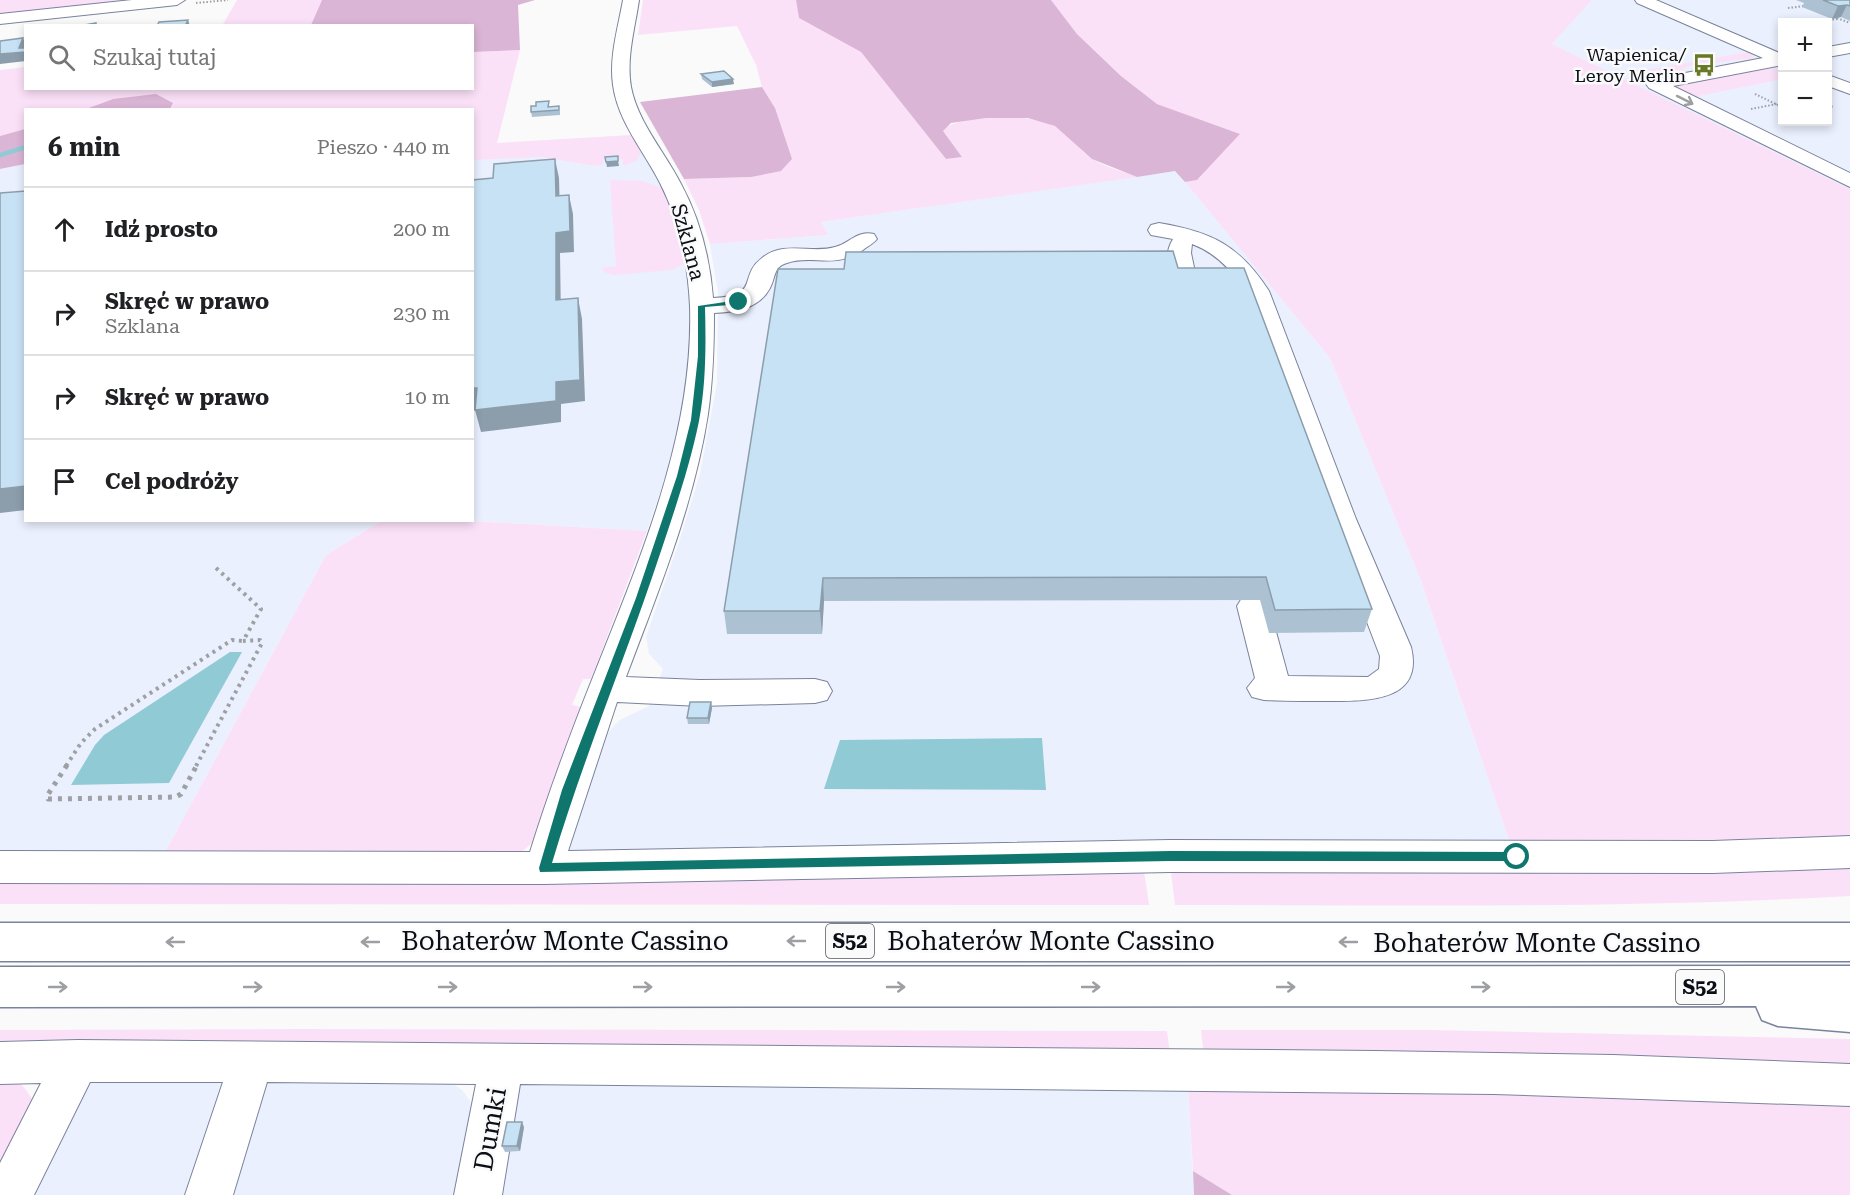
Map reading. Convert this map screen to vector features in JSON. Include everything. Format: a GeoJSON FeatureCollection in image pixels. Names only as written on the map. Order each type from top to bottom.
{"type":"FeatureCollection","features":[{"type":"Feature","properties":{"kind":"highway"},"geometry":{"type":"LineString","coordinates":[[1700,943],[1850,921]]}},
{"type":"Feature","properties":{"kind":"highway","name":"Bohaterów Monte Cassino"},"geometry":{"type":"LineString","coordinates":[[0,942],[1850,942]]}},
{"type":"Feature","properties":{"kind":"highway","name":"Bohaterów Monte Cassino"},"geometry":{"type":"LineString","coordinates":[[0,987],[1850,986]]}},
{"type":"Feature","properties":{"kind":"highway"},"geometry":{"type":"LineString","coordinates":[[1549,987],[1850,1012]]}},
{"type":"Feature","properties":{"kind":"street","name":"Szklana"},"geometry":{"type":"LineString","coordinates":[[544,868],[568,790],[640,598],[681,476],[695,420],[701,367],[702,306],[698,273],[684,217],[663,169],[633,120],[622,86],[622,68],[632,0]]}},
{"type":"Feature","properties":{"kind":"street"},"geometry":{"type":"LineString","coordinates":[[1643,0],[1778,58]]}},
{"type":"Feature","properties":{"kind":"street"},"geometry":{"type":"LineString","coordinates":[[156,18],[171,1]]}},
{"type":"Feature","properties":{"kind":"street"},"geometry":{"type":"LineString","coordinates":[[0,19],[171,1]]}},
{"type":"Feature","properties":{"kind":"street"},"geometry":{"type":"LineString","coordinates":[[1832,51],[1850,48]]}},
{"type":"Feature","properties":{"kind":"street"},"geometry":{"type":"LineString","coordinates":[[1778,61],[1654,84],[1850,181]]}},
{"type":"Feature","properties":{"kind":"street"},"geometry":{"type":"LineString","coordinates":[[1832,82],[1850,89]]}},
{"type":"Feature","properties":{"kind":"street"},"geometry":{"type":"LineString","coordinates":[[1159,230],[1188,235],[1217,246],[1233,258],[1254,286],[1322,473],[1380,618],[1394,646],[1397,662],[1393,675],[1385,684],[1370,689],[1269,688],[1253,606]]}},
{"type":"Feature","properties":{"kind":"street"},"geometry":{"type":"LineString","coordinates":[[1188,235],[1183,240],[1179,254],[1184,275],[1195,282],[1213,287],[1254,286]]}},
{"type":"Feature","properties":{"kind":"street"},"geometry":{"type":"LineString","coordinates":[[702,306],[739,302],[752,297],[758,289],[763,271],[776,259],[796,254],[834,254],[849,250],[866,239]]}},
{"type":"Feature","properties":{"kind":"street"},"geometry":{"type":"LineString","coordinates":[[788,274],[836,274],[834,254]]}},
{"type":"Feature","properties":{"kind":"street"},"geometry":{"type":"LineString","coordinates":[[605,689],[700,693],[816,691]]}},
{"type":"Feature","properties":{"kind":"street"},"geometry":{"type":"LineString","coordinates":[[0,867],[544,868],[1170,856],[1713,857],[1850,852]]}},
{"type":"Feature","properties":{"kind":"street"},"geometry":{"type":"LineString","coordinates":[[9,1195],[57,1097],[78,1061]]}},
{"type":"Feature","properties":{"kind":"street"},"geometry":{"type":"LineString","coordinates":[[209,1195],[252,1061]]}},
{"type":"Feature","properties":{"kind":"street"},"geometry":{"type":"LineString","coordinates":[[0,1063],[252,1061],[1633,1075],[1850,1085]]}},
{"type":"Feature","properties":{"kind":"street","name":"Dumki"},"geometry":{"type":"LineString","coordinates":[[478,1195],[502,1063]]}},
{"type":"Feature","properties":{"kind":"path"},"geometry":{"type":"LineString","coordinates":[[1788,8],[1806,6]]}},
{"type":"Feature","properties":{"kind":"path"},"geometry":{"type":"LineString","coordinates":[[1832,19],[1838,18],[1850,23]]}},
{"type":"Feature","properties":{"kind":"path"},"geometry":{"type":"LineString","coordinates":[[1755,94],[1778,105]]}},
{"type":"Feature","properties":{"kind":"path"},"geometry":{"type":"LineString","coordinates":[[216,568],[261,609],[243,640]]}},
{"type":"Feature","properties":{"kind":"path"},"geometry":{"type":"LineString","coordinates":[[232,640],[243,640],[260,640],[262,643],[181,794],[176,797],[48,799],[46,796],[81,743],[95,729],[232,640]]}},
{"type":"Feature","properties":{"kind":"shaded area"},"geometry":{"type":"Polygon","coordinates":[[[0,0],[155,0],[0,17],[0,0]]]}},
{"type":"Feature","properties":{"kind":"shaded area"},"geometry":{"type":"Polygon","coordinates":[[[237,0],[322,0],[311,24],[223,24],[237,0]]]}},
{"type":"Feature","properties":{"kind":"shaded area"},"geometry":{"type":"Polygon","coordinates":[[[322,0],[535,0],[518,5],[520,50],[474,52],[474,24],[311,24],[322,0]]]}},
{"type":"Feature","properties":{"kind":"shaded area"},"geometry":{"type":"Polygon","coordinates":[[[643,0],[796,0],[799,18],[861,52],[946,159],[962,157],[942,130],[980,118],[1014,117],[1055,126],[1095,160],[1137,177],[821,222],[828,235],[710,244],[699,210],[684,179],[751,177],[775,108],[762,87],[756,65],[737,26],[638,35],[643,0]]]}},
{"type":"Feature","properties":{"kind":"shaded area"},"geometry":{"type":"Polygon","coordinates":[[[796,0],[1051,0],[1077,34],[1121,76],[1157,104],[1240,134],[1197,180],[1185,182],[1175,171],[1137,177],[1092,159],[1055,126],[1028,118],[986,118],[951,123],[943,131],[962,157],[946,159],[861,52],[799,18],[796,0]]]}},
{"type":"Feature","properties":{"kind":"shaded area"},"geometry":{"type":"Polygon","coordinates":[[[1051,0],[1592,0],[1552,44],[1850,189],[1850,844],[1511,846],[1421,581],[1330,358],[1185,182],[1197,180],[1240,134],[1157,104],[1121,76],[1077,34],[1051,0]]]}},
{"type":"Feature","properties":{"kind":"shaded area"},"geometry":{"type":"Polygon","coordinates":[[[1591,0],[1850,0],[1850,189],[1552,44],[1591,0]]]}},
{"type":"Feature","properties":{"kind":"shaded area"},"geometry":{"type":"Polygon","coordinates":[[[520,50],[497,143],[633,135],[642,152],[636,161],[624,166],[622,159],[603,161],[602,165],[595,166],[541,157],[474,160],[474,108],[171,108],[173,103],[113,99],[89,108],[24,108],[24,129],[0,136],[0,70],[24,67],[24,90],[474,90],[474,52],[520,50]]]}},
{"type":"Feature","properties":{"kind":"shaded area"},"geometry":{"type":"Polygon","coordinates":[[[1749,52],[1754,58],[1688,66],[1683,69],[1686,72],[1665,77],[1644,76],[1631,69],[1640,71],[1749,52]]]}},
{"type":"Feature","properties":{"kind":"shaded area"},"geometry":{"type":"Polygon","coordinates":[[[1763,68],[1778,69],[1778,80],[1694,97],[1675,87],[1763,68]]]}},
{"type":"Feature","properties":{"kind":"shaded area"},"geometry":{"type":"Polygon","coordinates":[[[762,87],[775,108],[792,159],[781,171],[751,177],[684,179],[640,102],[762,87]]]}},
{"type":"Feature","properties":{"kind":"shaded area"},"geometry":{"type":"Polygon","coordinates":[[[156,94],[173,103],[170,108],[89,108],[113,99],[156,94]]]}},
{"type":"Feature","properties":{"kind":"shaded area"},"geometry":{"type":"Polygon","coordinates":[[[24,129],[24,164],[0,169],[0,136],[24,129]]]}},
{"type":"Feature","properties":{"kind":"shaded area"},"geometry":{"type":"Polygon","coordinates":[[[633,135],[662,188],[674,217],[688,272],[691,306],[690,356],[681,419],[666,475],[647,531],[474,521],[474,145],[633,135]]]}},
{"type":"Feature","properties":{"kind":"shaded area"},"geometry":{"type":"Polygon","coordinates":[[[24,164],[24,522],[379,522],[326,555],[162,858],[0,859],[0,169],[24,164]]]}},
{"type":"Feature","properties":{"kind":"shaded area"},"geometry":{"type":"Polygon","coordinates":[[[1176,171],[1330,358],[1421,581],[1511,846],[574,857],[570,849],[598,746],[620,720],[649,706],[663,669],[649,654],[646,637],[700,474],[717,383],[718,293],[710,244],[827,235],[821,222],[1176,171]]]}},
{"type":"Feature","properties":{"kind":"shaded area"},"geometry":{"type":"Polygon","coordinates":[[[610,180],[643,181],[662,188],[674,217],[686,263],[672,270],[614,275],[606,273],[601,268],[616,266],[610,180]]]}},
{"type":"Feature","properties":{"kind":"shaded area"},"geometry":{"type":"Polygon","coordinates":[[[474,521],[647,531],[591,679],[583,679],[572,705],[582,707],[534,841],[523,851],[500,858],[162,858],[326,555],[379,522],[474,521]]]}},
{"type":"Feature","properties":{"kind":"shaded area"},"geometry":{"type":"Polygon","coordinates":[[[1850,863],[1850,896],[1597,905],[1428,906],[1175,905],[1170,864],[1850,863]]]}},
{"type":"Feature","properties":{"kind":"shaded area"},"geometry":{"type":"Polygon","coordinates":[[[1143,864],[1149,905],[0,904],[0,877],[1143,864]]]}},
{"type":"Feature","properties":{"kind":"shaded area"},"geometry":{"type":"Polygon","coordinates":[[[0,1030],[1167,1031],[1170,1054],[0,1046],[0,1030]]]}},
{"type":"Feature","properties":{"kind":"shaded area"},"geometry":{"type":"Polygon","coordinates":[[[1201,1030],[1431,1030],[1850,1039],[1850,1067],[1204,1057],[1201,1030]]]}},
{"type":"Feature","properties":{"kind":"shaded area"},"geometry":{"type":"Polygon","coordinates":[[[107,1076],[447,1080],[462,1090],[470,1101],[474,1122],[467,1195],[21,1195],[83,1085],[107,1076]]]}},
{"type":"Feature","properties":{"kind":"shaded area"},"geometry":{"type":"Polygon","coordinates":[[[0,1077],[16,1081],[33,1101],[0,1187],[0,1077]]]}},
{"type":"Feature","properties":{"kind":"shaded area"},"geometry":{"type":"Polygon","coordinates":[[[525,1077],[889,1089],[1188,1087],[1194,1195],[489,1195],[511,1090],[525,1077]]]}},
{"type":"Feature","properties":{"kind":"shaded area"},"geometry":{"type":"Polygon","coordinates":[[[1188,1087],[1850,1098],[1850,1195],[1232,1195],[1193,1171],[1188,1087]]]}},
{"type":"Feature","properties":{"kind":"shaded area"},"geometry":{"type":"Polygon","coordinates":[[[1193,1171],[1232,1195],[1194,1195],[1193,1171]]]}},
{"type":"Feature","properties":{"kind":"water"},"geometry":{"type":"Polygon","coordinates":[[[230,652],[242,652],[169,783],[71,785],[95,745],[104,735],[230,652]]]}},
{"type":"Feature","properties":{"kind":"water"},"geometry":{"type":"Polygon","coordinates":[[[1042,738],[1046,790],[824,789],[840,740],[1042,738]]]}},
{"type":"Feature","properties":{"kind":"building"},"geometry":{"type":"Polygon","coordinates":[[[1823,0],[1850,0],[1850,6],[1838,6],[1823,0]]]}},
{"type":"Feature","properties":{"kind":"building"},"geometry":{"type":"Polygon","coordinates":[[[188,20],[186,24],[158,24],[159,22],[188,20]]]}},
{"type":"Feature","properties":{"kind":"building"},"geometry":{"type":"Polygon","coordinates":[[[23,38],[19,48],[24,48],[24,52],[0,54],[0,41],[23,38]]]}},
{"type":"Feature","properties":{"kind":"building"},"geometry":{"type":"Polygon","coordinates":[[[724,71],[733,79],[712,82],[701,74],[724,71]]]}},
{"type":"Feature","properties":{"kind":"building"},"geometry":{"type":"Polygon","coordinates":[[[549,101],[548,107],[559,106],[559,110],[531,112],[531,106],[536,106],[536,102],[549,101]]]}},
{"type":"Feature","properties":{"kind":"building"},"geometry":{"type":"Polygon","coordinates":[[[618,156],[618,161],[606,162],[605,157],[618,156]]]}},
{"type":"Feature","properties":{"kind":"building"},"geometry":{"type":"Polygon","coordinates":[[[555,159],[556,196],[569,195],[570,231],[556,233],[556,300],[578,298],[580,380],[556,382],[556,401],[475,410],[477,388],[474,388],[474,180],[493,178],[494,164],[555,159]]]}},
{"type":"Feature","properties":{"kind":"building"},"geometry":{"type":"Polygon","coordinates":[[[24,191],[24,486],[0,489],[0,193],[24,191]]]}},
{"type":"Feature","properties":{"kind":"building"},"geometry":{"type":"Polygon","coordinates":[[[1173,251],[1178,268],[1244,268],[1372,609],[1275,610],[1266,577],[823,578],[820,611],[724,611],[778,269],[844,269],[846,252],[1173,251]]]}},
{"type":"Feature","properties":{"kind":"building"},"geometry":{"type":"Polygon","coordinates":[[[690,702],[711,702],[708,718],[687,718],[690,702]]]}},
{"type":"Feature","properties":{"kind":"building"},"geometry":{"type":"Polygon","coordinates":[[[507,1122],[522,1122],[517,1146],[502,1146],[507,1122]]]}},
{"type":"Feature","properties":{"kind":"waterway"},"geometry":{"type":"LineString","coordinates":[[0,155],[24,148]]}},
{"type":"Feature","properties":{"kind":"place","name":"Wapienica/ Leroy Merlin"},"geometry":{"type":"Point","coordinates":[1704,65]}},
{"type":"Feature","properties":{"kind":"route"},"geometry":{"type":"LineString","coordinates":[[739,302],[702,306],[702,356],[695,420],[681,476],[640,598],[568,790],[544,868],[1170,856],[1517,857]]}}]}
